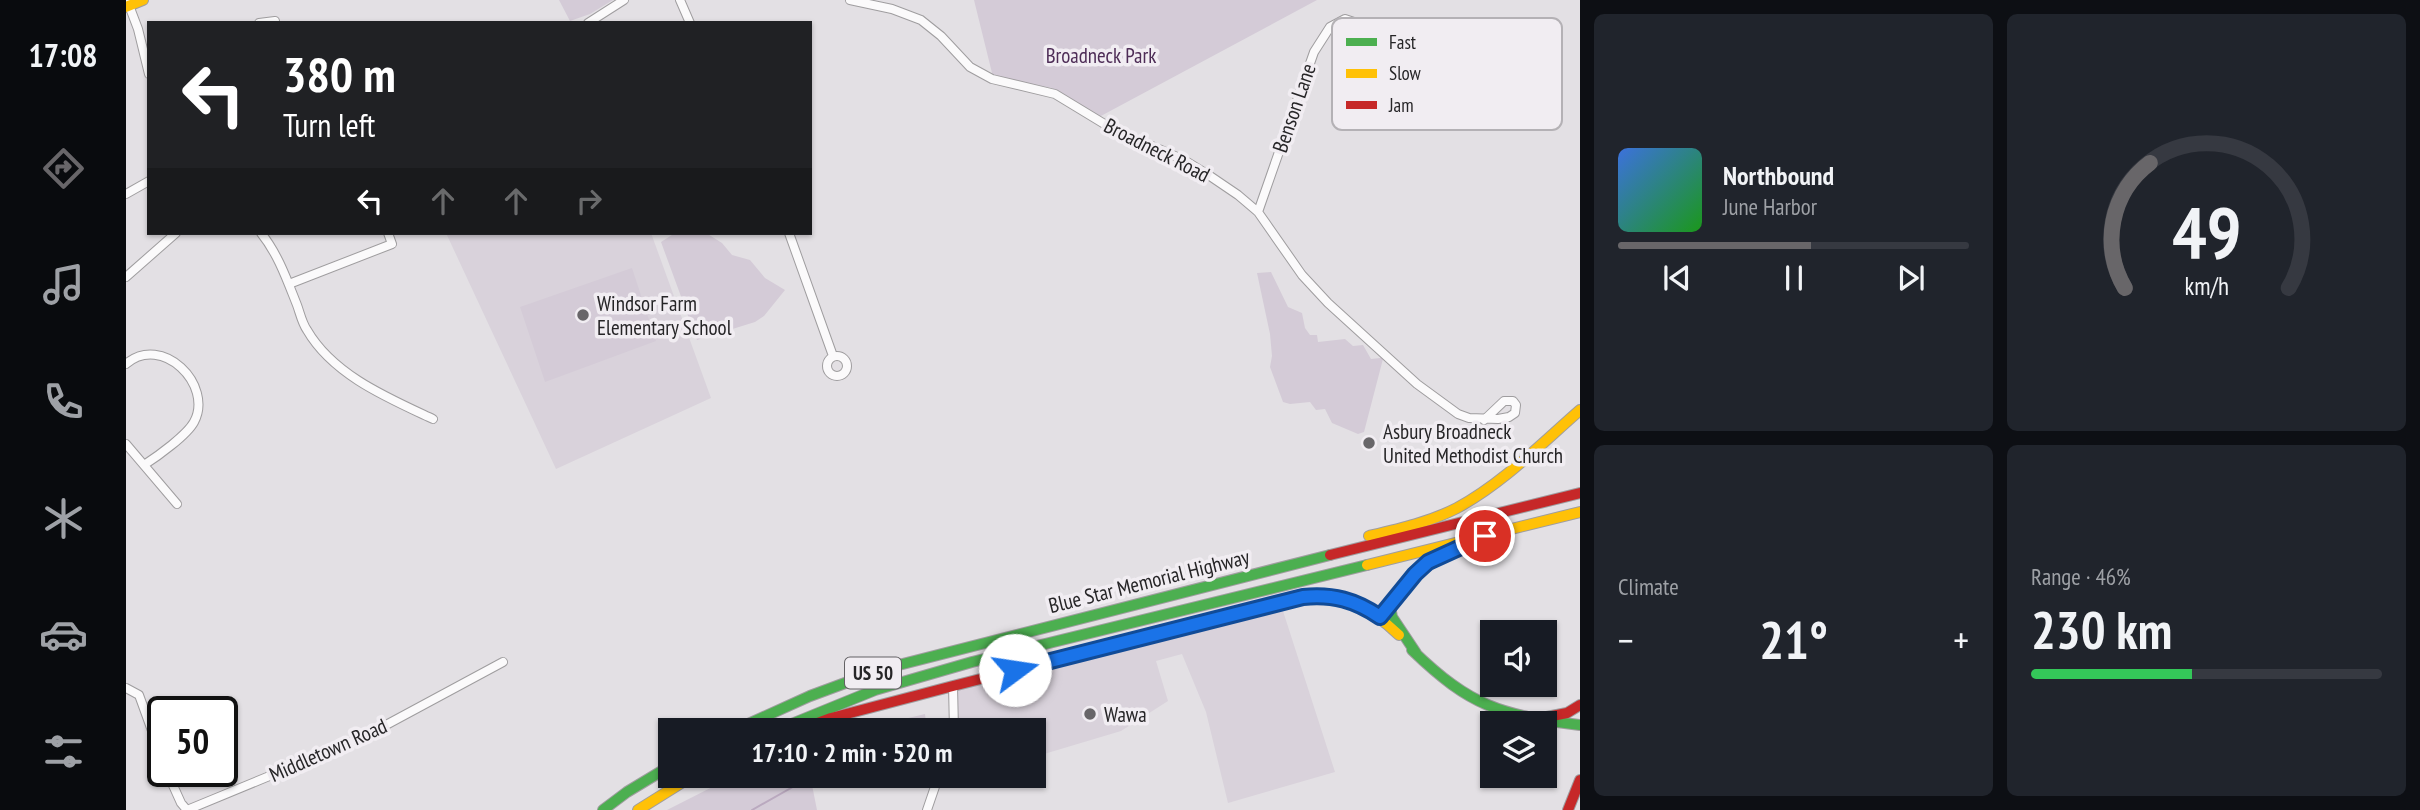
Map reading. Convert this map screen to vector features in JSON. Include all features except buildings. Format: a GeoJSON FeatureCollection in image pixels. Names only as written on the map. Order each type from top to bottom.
{"type":"FeatureCollection","features":[{"type":"Feature","properties":{"kind":"main road"},"geometry":{"type":"LineString","coordinates":[[128,4],[143,0]]}},
{"type":"Feature","properties":{"kind":"main road"},"geometry":{"type":"LineString","coordinates":[[1296,565],[1325,548],[1408,526],[1458,508],[1509,474],[1580,409]]}},
{"type":"Feature","properties":{"kind":"main road","name":"Blue Star Memorial Highway"},"geometry":{"type":"LineString","coordinates":[[761,718],[810,696],[883,669],[1580,493]]}},
{"type":"Feature","properties":{"kind":"main road","name":"Blue Star Memorial Highway"},"geometry":{"type":"LineString","coordinates":[[806,718],[875,690],[934,672],[1580,512]]}},
{"type":"Feature","properties":{"kind":"main road"},"geometry":{"type":"LineString","coordinates":[[1380,617],[1428,562],[1485,536]]}},
{"type":"Feature","properties":{"kind":"main road"},"geometry":{"type":"LineString","coordinates":[[835,718],[1303,597],[1328,596],[1346,599],[1380,617],[1459,692],[1481,705],[1499,711]]}},
{"type":"Feature","properties":{"kind":"main road"},"geometry":{"type":"LineString","coordinates":[[1390,606],[1392,617],[1416,653]]}},
{"type":"Feature","properties":{"kind":"main road"},"geometry":{"type":"LineString","coordinates":[[1557,717],[1580,705]]}},
{"type":"Feature","properties":{"kind":"main road"},"geometry":{"type":"LineString","coordinates":[[1557,723],[1580,725]]}},
{"type":"Feature","properties":{"kind":"main road"},"geometry":{"type":"LineString","coordinates":[[603,810],[658,773]]}},
{"type":"Feature","properties":{"kind":"main road"},"geometry":{"type":"LineString","coordinates":[[1568,810],[1580,780]]}},
{"type":"Feature","properties":{"kind":"main road"},"geometry":{"type":"LineString","coordinates":[[638,810],[673,788]]}},
{"type":"Feature","properties":{"kind":"main road"},"geometry":{"type":"LineString","coordinates":[[1576,810],[1580,801]]}},
{"type":"Feature","properties":{"kind":"street"},"geometry":{"type":"LineString","coordinates":[[591,21],[624,0]]}},
{"type":"Feature","properties":{"kind":"street"},"geometry":{"type":"LineString","coordinates":[[680,0],[689,21]]}},
{"type":"Feature","properties":{"kind":"street","name":"Broadneck Road"},"geometry":{"type":"LineString","coordinates":[[850,0],[892,9],[921,20],[941,36],[966,65],[992,79],[1055,94],[1111,128],[1184,160],[1238,195],[1258,212],[1301,275],[1389,359],[1458,414],[1484,419]]}},
{"type":"Feature","properties":{"kind":"street"},"geometry":{"type":"LineString","coordinates":[[128,4],[138,29],[147,66]]}},
{"type":"Feature","properties":{"kind":"street","name":"Benson Lane"},"geometry":{"type":"LineString","coordinates":[[1258,212],[1314,52],[1332,26]]}},
{"type":"Feature","properties":{"kind":"street"},"geometry":{"type":"LineString","coordinates":[[126,194],[147,182]]}},
{"type":"Feature","properties":{"kind":"street"},"geometry":{"type":"LineString","coordinates":[[126,277],[174,235]]}},
{"type":"Feature","properties":{"kind":"street"},"geometry":{"type":"LineString","coordinates":[[263,235],[272,246],[307,330],[328,355],[350,376],[380,394],[433,419]]}},
{"type":"Feature","properties":{"kind":"street"},"geometry":{"type":"LineString","coordinates":[[289,284],[392,244],[389,235]]}},
{"type":"Feature","properties":{"kind":"street"},"geometry":{"type":"LineString","coordinates":[[790,235],[834,356]]}},
{"type":"Feature","properties":{"kind":"street"},"geometry":{"type":"LineString","coordinates":[[126,364],[148,354],[173,360],[195,386],[199,402],[192,425],[144,465]]}},
{"type":"Feature","properties":{"kind":"street"},"geometry":{"type":"LineString","coordinates":[[126,444],[177,504]]}},
{"type":"Feature","properties":{"kind":"street","name":"Middletown Road"},"geometry":{"type":"LineString","coordinates":[[174,787],[189,810],[295,763],[360,739],[503,662]]}},
{"type":"Feature","properties":{"kind":"street"},"geometry":{"type":"LineString","coordinates":[[953,686],[954,718]]}},
{"type":"Feature","properties":{"kind":"street"},"geometry":{"type":"LineString","coordinates":[[126,688],[139,695],[147,717]]}},
{"type":"Feature","properties":{"kind":"street"},"geometry":{"type":"LineString","coordinates":[[927,810],[935,788]]}},
{"type":"Feature","properties":{"kind":"shaded area","name":"Windsor Farm Elementary School"},"geometry":{"type":"Polygon","coordinates":[[[447,235],[652,235],[711,398],[556,469],[447,235]]]}},
{"type":"Feature","properties":{"kind":"shaded area"},"geometry":{"type":"Polygon","coordinates":[[[1282,608],[1335,772],[1228,803],[1206,712],[1182,654],[1156,661],[1168,701],[1121,731],[1046,753],[1046,718],[952,718],[948,693],[1282,608]]]}},
{"type":"Feature","properties":{"kind":"green space"},"geometry":{"type":"Polygon","coordinates":[[[559,0],[613,0],[590,14],[570,21],[559,0]]]}},
{"type":"Feature","properties":{"kind":"green space","name":"Broadneck Park"},"geometry":{"type":"Polygon","coordinates":[[[974,0],[1317,0],[1099,117],[1052,88],[993,77],[974,0]]]}},
{"type":"Feature","properties":{"kind":"green space"},"geometry":{"type":"Polygon","coordinates":[[[672,235],[709,235],[722,243],[732,255],[750,260],[765,278],[785,290],[764,316],[755,322],[697,340],[661,242],[672,235]]]}},
{"type":"Feature","properties":{"kind":"green space"},"geometry":{"type":"Polygon","coordinates":[[[632,268],[656,341],[545,382],[520,307],[632,268]]]}},
{"type":"Feature","properties":{"kind":"green space"},"geometry":{"type":"Polygon","coordinates":[[[1271,272],[1288,307],[1302,313],[1305,328],[1310,335],[1317,335],[1318,342],[1345,339],[1353,346],[1363,345],[1371,359],[1384,355],[1364,432],[1358,434],[1332,423],[1325,409],[1316,410],[1310,402],[1283,402],[1270,367],[1270,334],[1257,273],[1271,272]]]}},
{"type":"Feature","properties":{"kind":"green space"},"geometry":{"type":"Polygon","coordinates":[[[925,714],[926,718],[908,718],[925,714]]]}},
{"type":"Feature","properties":{"kind":"green space"},"geometry":{"type":"Polygon","coordinates":[[[710,788],[813,788],[817,810],[667,810],[710,788]]]}},
{"type":"Feature","properties":{"kind":"waterway"},"geometry":{"type":"LineString","coordinates":[[752,810],[791,788]]}},
{"type":"Feature","properties":{"kind":"traffic: fast"},"geometry":{"type":"LineString","coordinates":[[1380,617],[1419,572],[1449,551]]}},
{"type":"Feature","properties":{"kind":"traffic: fast"},"geometry":{"type":"LineString","coordinates":[[761,718],[810,696],[883,669],[1330,555]]}},
{"type":"Feature","properties":{"kind":"traffic: fast"},"geometry":{"type":"LineString","coordinates":[[806,718],[875,690],[972,662],[1367,565]]}},
{"type":"Feature","properties":{"kind":"traffic: fast"},"geometry":{"type":"LineString","coordinates":[[1390,606],[1392,617],[1416,653]]}},
{"type":"Feature","properties":{"kind":"traffic: fast"},"geometry":{"type":"LineString","coordinates":[[1412,650],[1452,684],[1488,705],[1528,717],[1580,725]]}},
{"type":"Feature","properties":{"kind":"traffic: fast"},"geometry":{"type":"LineString","coordinates":[[603,810],[658,773]]}},
{"type":"Feature","properties":{"kind":"traffic: slow"},"geometry":{"type":"LineString","coordinates":[[126,7],[143,0]]}},
{"type":"Feature","properties":{"kind":"traffic: slow"},"geometry":{"type":"LineString","coordinates":[[1369,536],[1436,517],[1474,498],[1521,462],[1580,410]]}},
{"type":"Feature","properties":{"kind":"traffic: slow"},"geometry":{"type":"LineString","coordinates":[[1367,565],[1580,512]]}},
{"type":"Feature","properties":{"kind":"traffic: slow"},"geometry":{"type":"LineString","coordinates":[[1291,600],[1322,597],[1350,602],[1375,615],[1399,635]]}},
{"type":"Feature","properties":{"kind":"traffic: slow"},"geometry":{"type":"LineString","coordinates":[[638,810],[673,788]]}},
{"type":"Feature","properties":{"kind":"traffic: jam"},"geometry":{"type":"LineString","coordinates":[[1330,555],[1580,493]]}},
{"type":"Feature","properties":{"kind":"traffic: jam"},"geometry":{"type":"LineString","coordinates":[[953,686],[1291,600]]}},
{"type":"Feature","properties":{"kind":"traffic: jam"},"geometry":{"type":"LineString","coordinates":[[831,718],[953,686]]}},
{"type":"Feature","properties":{"kind":"traffic: jam"},"geometry":{"type":"LineString","coordinates":[[1557,715],[1567,713],[1580,705]]}},
{"type":"Feature","properties":{"kind":"traffic: jam"},"geometry":{"type":"LineString","coordinates":[[1568,810],[1580,780]]}},
{"type":"Feature","properties":{"kind":"place","name":"Windsor Farm Elementary School"},"geometry":{"type":"Point","coordinates":[583,315]}},
{"type":"Feature","properties":{"kind":"place","name":"Asbury Broadneck United Methodist Church"},"geometry":{"type":"Point","coordinates":[1369,443]}},
{"type":"Feature","properties":{"kind":"place","name":"Wawa"},"geometry":{"type":"Point","coordinates":[1090,714]}},
{"type":"Feature","properties":{"kind":"route"},"geometry":{"type":"LineString","coordinates":[[1015,670],[1303,597],[1328,596],[1346,599],[1380,617],[1428,562],[1485,536]]}}]}
